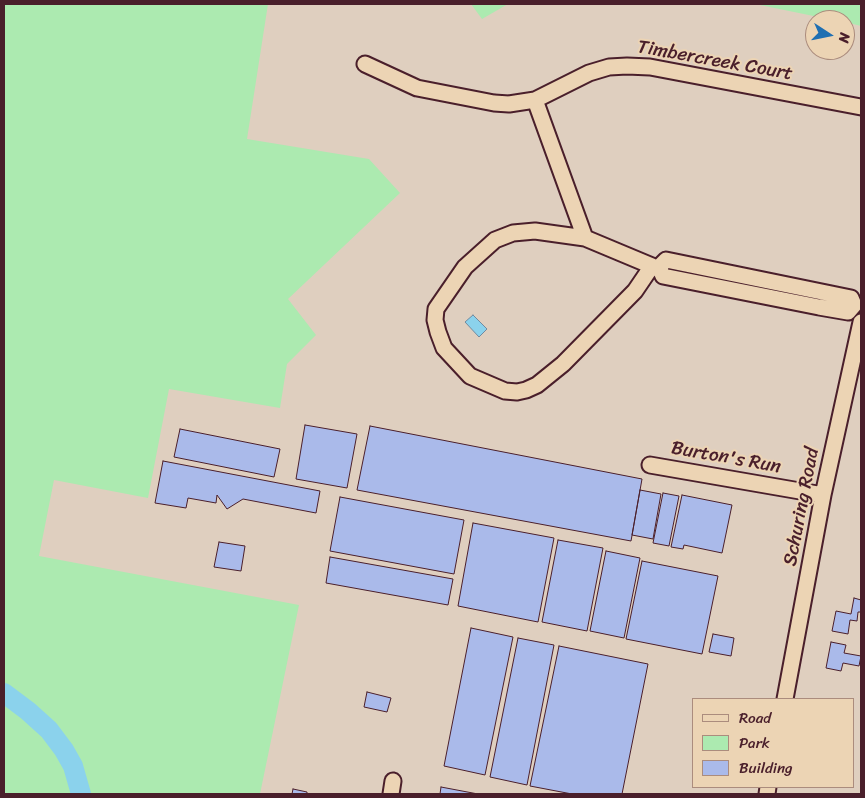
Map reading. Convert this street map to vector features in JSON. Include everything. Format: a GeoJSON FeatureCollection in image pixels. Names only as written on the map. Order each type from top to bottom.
{"type":"FeatureCollection","features":[{"type":"Feature","properties":{"kind":"street","name":"Timbercreek Court"},"geometry":{"type":"LineString","coordinates":[[365,64],[417,88],[494,103],[509,104],[535,100],[589,74],[609,67],[627,66],[650,68],[861,108]]}},
{"type":"Feature","properties":{"kind":"street"},"geometry":{"type":"LineString","coordinates":[[535,100],[585,238]]}},
{"type":"Feature","properties":{"kind":"street"},"geometry":{"type":"LineString","coordinates":[[655,267],[635,291],[563,364],[537,385],[526,390],[517,392],[505,391],[470,376],[444,348],[438,332],[435,319],[436,309],[465,267],[496,240],[513,233],[535,231],[585,238],[655,267],[663,276],[848,312],[858,305]]}},
{"type":"Feature","properties":{"kind":"street","name":"Schuring Road"},"geometry":{"type":"LineString","coordinates":[[785,698],[823,495],[861,322]]}},
{"type":"Feature","properties":{"kind":"street","name":"Burton's Run"},"geometry":{"type":"LineString","coordinates":[[650,465],[823,495]]}},
{"type":"Feature","properties":{"kind":"green space"},"geometry":{"type":"Polygon","coordinates":[[[4,4],[268,4],[247,139],[369,159],[400,193],[288,299],[316,335],[287,364],[280,408],[169,389],[148,498],[54,480],[39,556],[299,605],[260,794],[4,794],[4,4]]]}},
{"type":"Feature","properties":{"kind":"green space"},"geometry":{"type":"Polygon","coordinates":[[[471,4],[508,4],[482,19],[471,4]]]}},
{"type":"Feature","properties":{"kind":"green space"},"geometry":{"type":"Polygon","coordinates":[[[755,4],[861,4],[861,26],[855,24],[855,10],[805,10],[805,14],[755,4]]]}},
{"type":"Feature","properties":{"kind":"water"},"geometry":{"type":"Polygon","coordinates":[[[473,315],[487,329],[479,337],[465,322],[473,315]]]}},
{"type":"Feature","properties":{"kind":"building"},"geometry":{"type":"Polygon","coordinates":[[[305,425],[357,434],[347,488],[296,479],[305,425]]]}},
{"type":"Feature","properties":{"kind":"building"},"geometry":{"type":"Polygon","coordinates":[[[370,426],[642,479],[631,541],[357,490],[370,426]]]}},
{"type":"Feature","properties":{"kind":"building"},"geometry":{"type":"Polygon","coordinates":[[[180,429],[280,449],[274,477],[174,457],[180,429]]]}},
{"type":"Feature","properties":{"kind":"building"},"geometry":{"type":"Polygon","coordinates":[[[163,461],[320,491],[316,513],[243,499],[227,509],[217,495],[216,503],[188,498],[186,508],[155,503],[163,461]]]}},
{"type":"Feature","properties":{"kind":"building"},"geometry":{"type":"Polygon","coordinates":[[[640,490],[661,494],[653,539],[632,535],[640,490]]]}},
{"type":"Feature","properties":{"kind":"building"},"geometry":{"type":"Polygon","coordinates":[[[663,493],[679,496],[669,546],[653,543],[663,493]]]}},
{"type":"Feature","properties":{"kind":"building"},"geometry":{"type":"Polygon","coordinates":[[[682,495],[732,505],[722,553],[684,545],[683,549],[671,547],[682,495]]]}},
{"type":"Feature","properties":{"kind":"building"},"geometry":{"type":"Polygon","coordinates":[[[340,497],[464,520],[454,574],[330,551],[340,497]]]}},
{"type":"Feature","properties":{"kind":"building"},"geometry":{"type":"Polygon","coordinates":[[[473,523],[554,538],[538,622],[458,606],[473,523]]]}},
{"type":"Feature","properties":{"kind":"building"},"geometry":{"type":"Polygon","coordinates":[[[558,540],[603,548],[587,631],[542,622],[558,540]]]}},
{"type":"Feature","properties":{"kind":"building"},"geometry":{"type":"Polygon","coordinates":[[[219,542],[245,546],[241,571],[214,567],[219,542]]]}},
{"type":"Feature","properties":{"kind":"building"},"geometry":{"type":"Polygon","coordinates":[[[606,551],[640,558],[624,638],[590,631],[606,551]]]}},
{"type":"Feature","properties":{"kind":"building"},"geometry":{"type":"Polygon","coordinates":[[[330,557],[453,579],[448,605],[326,583],[330,557]]]}},
{"type":"Feature","properties":{"kind":"building"},"geometry":{"type":"Polygon","coordinates":[[[642,561],[718,576],[702,654],[626,639],[642,561]]]}},
{"type":"Feature","properties":{"kind":"building"},"geometry":{"type":"Polygon","coordinates":[[[854,598],[861,600],[861,612],[858,612],[857,621],[850,620],[848,634],[832,631],[836,611],[851,614],[854,598]]]}},
{"type":"Feature","properties":{"kind":"building"},"geometry":{"type":"Polygon","coordinates":[[[471,628],[513,637],[485,775],[444,766],[471,628]]]}},
{"type":"Feature","properties":{"kind":"building"},"geometry":{"type":"Polygon","coordinates":[[[713,634],[734,638],[731,656],[709,652],[713,634]]]}},
{"type":"Feature","properties":{"kind":"building"},"geometry":{"type":"Polygon","coordinates":[[[518,638],[554,645],[527,785],[490,777],[518,638]]]}},
{"type":"Feature","properties":{"kind":"building"},"geometry":{"type":"Polygon","coordinates":[[[831,642],[846,645],[844,653],[861,656],[859,666],[843,663],[841,671],[826,668],[831,642]]]}},
{"type":"Feature","properties":{"kind":"building"},"geometry":{"type":"Polygon","coordinates":[[[559,646],[648,664],[622,794],[572,794],[530,786],[559,646]]]}},
{"type":"Feature","properties":{"kind":"building"},"geometry":{"type":"Polygon","coordinates":[[[367,692],[391,698],[387,712],[364,707],[367,692]]]}},
{"type":"Feature","properties":{"kind":"building"},"geometry":{"type":"Polygon","coordinates":[[[441,787],[478,794],[440,794],[441,787]]]}},
{"type":"Feature","properties":{"kind":"building"},"geometry":{"type":"Polygon","coordinates":[[[293,789],[307,792],[307,794],[292,794],[293,789]]]}},
{"type":"Feature","properties":{"kind":"waterway"},"geometry":{"type":"LineString","coordinates":[[4,693],[49,730],[73,766],[81,794]]}}]}
